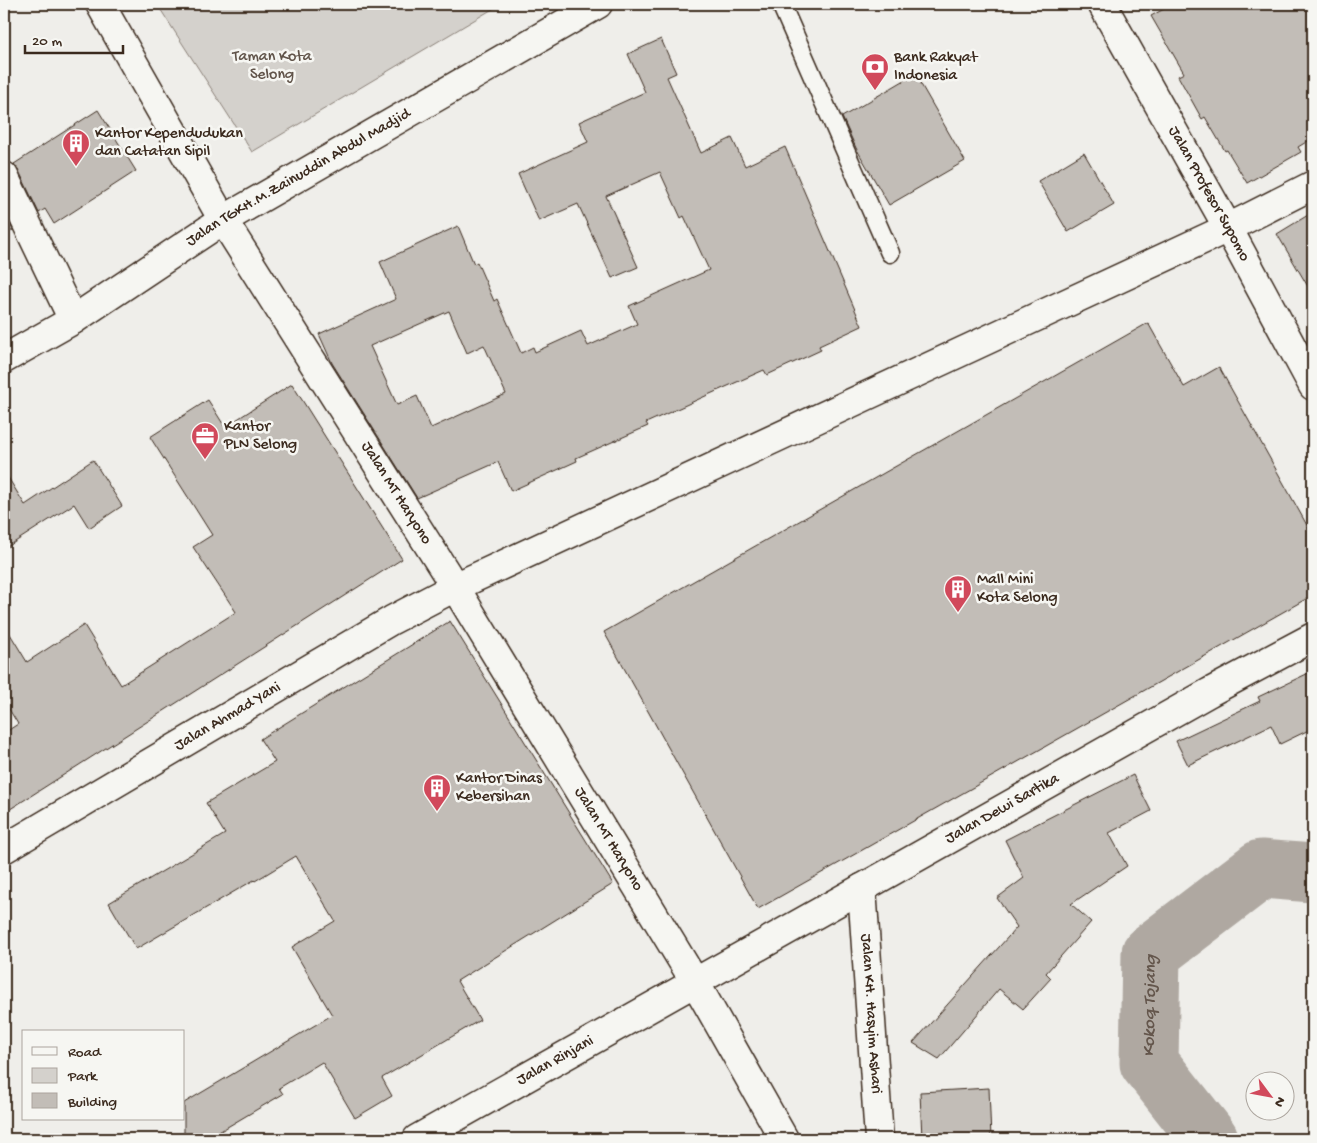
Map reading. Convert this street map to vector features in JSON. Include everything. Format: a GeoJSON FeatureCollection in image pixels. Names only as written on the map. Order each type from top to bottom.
{"type":"FeatureCollection","features":[{"type":"Feature","properties":{"kind":"street","name":"Jalan MT Haryono"},"geometry":{"type":"LineString","coordinates":[[100,4],[223,220],[455,587],[694,982]]}},
{"type":"Feature","properties":{"kind":"street","name":"Jalan TGKH.M.Zainuddin Abdul Madjid"},"geometry":{"type":"LineString","coordinates":[[4,360],[73,320],[223,220],[598,4]]}},
{"type":"Feature","properties":{"kind":"street","name":"Jalan Profesor Supomo"},"geometry":{"type":"LineString","coordinates":[[1102,4],[1228,228],[1313,386]]}},
{"type":"Feature","properties":{"kind":"street"},"geometry":{"type":"LineString","coordinates":[[4,176],[73,320]]}},
{"type":"Feature","properties":{"kind":"street","name":"Jalan Ahmad Yani"},"geometry":{"type":"LineString","coordinates":[[4,849],[392,620],[455,587],[1228,228],[1313,185]]}},
{"type":"Feature","properties":{"kind":"street","name":"Jalan Dewi Sartika"},"geometry":{"type":"LineString","coordinates":[[694,982],[1210,692],[1313,637]]}},
{"type":"Feature","properties":{"kind":"street","name":"Jalan KH. Hasyim Ashari"},"geometry":{"type":"LineString","coordinates":[[862,888],[879,1139]]}},
{"type":"Feature","properties":{"kind":"street"},"geometry":{"type":"LineString","coordinates":[[694,982],[784,1139]]}},
{"type":"Feature","properties":{"kind":"street","name":"Jalan Rinjani"},"geometry":{"type":"LineString","coordinates":[[423,1138],[694,982]]}},
{"type":"Feature","properties":{"kind":"lane"},"geometry":{"type":"LineString","coordinates":[[781,4],[890,253]]}},
{"type":"Feature","properties":{"kind":"green space","name":"Taman Kota Selong"},"geometry":{"type":"Polygon","coordinates":[[[157,4],[501,4],[252,152],[157,4]]]}},
{"type":"Feature","properties":{"kind":"building"},"geometry":{"type":"Polygon","coordinates":[[[1173,4],[1313,4],[1313,138],[1298,147],[1301,152],[1247,183],[1205,117],[1202,119],[1178,76],[1184,73],[1151,16],[1173,4]]]}},
{"type":"Feature","properties":{"kind":"building"},"geometry":{"type":"Polygon","coordinates":[[[661,39],[676,73],[667,77],[701,153],[732,138],[745,166],[785,147],[862,326],[819,346],[821,350],[767,375],[764,370],[646,423],[648,426],[576,458],[577,461],[511,491],[498,462],[417,498],[332,363],[319,334],[396,299],[380,262],[458,226],[474,264],[477,262],[494,301],[497,299],[521,353],[533,347],[535,352],[581,331],[588,346],[637,324],[629,306],[709,270],[684,216],[681,218],[660,172],[606,196],[638,267],[612,278],[578,204],[539,221],[518,174],[588,142],[579,122],[645,92],[628,54],[661,39]],[[449,311],[370,346],[397,405],[417,396],[431,428],[506,394],[484,345],[467,353],[449,311]]]}},
{"type":"Feature","properties":{"kind":"building"},"geometry":{"type":"Polygon","coordinates":[[[915,74],[965,161],[889,205],[856,148],[842,117],[915,74]]]}},
{"type":"Feature","properties":{"kind":"building","name":"Kantor Kependudukan dan Catatan Sipil"},"geometry":{"type":"Polygon","coordinates":[[[98,110],[136,171],[54,224],[45,209],[39,213],[14,164],[98,110]]]}},
{"type":"Feature","properties":{"kind":"building"},"geometry":{"type":"Polygon","coordinates":[[[1084,153],[1114,205],[1068,232],[1038,181],[1084,153]]]}},
{"type":"Feature","properties":{"kind":"building"},"geometry":{"type":"Polygon","coordinates":[[[4,212],[13,230],[4,236],[4,212]]]}},
{"type":"Feature","properties":{"kind":"building"},"geometry":{"type":"Polygon","coordinates":[[[1313,212],[1313,295],[1277,234],[1313,212]]]}},
{"type":"Feature","properties":{"kind":"building","name":"Mall Mini Kota Selong"},"geometry":{"type":"Polygon","coordinates":[[[1148,323],[1184,387],[1219,367],[1313,536],[1313,595],[758,909],[604,632],[1148,323]]]}},
{"type":"Feature","properties":{"kind":"building"},"geometry":{"type":"Polygon","coordinates":[[[292,384],[402,559],[4,813],[4,733],[18,724],[4,701],[4,624],[27,662],[84,625],[121,685],[236,612],[193,547],[212,535],[150,437],[208,400],[225,427],[292,384]]]}},
{"type":"Feature","properties":{"kind":"building"},"geometry":{"type":"Polygon","coordinates":[[[93,460],[122,506],[89,528],[74,504],[4,549],[4,471],[25,505],[93,460]]]}},
{"type":"Feature","properties":{"kind":"building","name":"Kantor Dinas Kebersihan"},"geometry":{"type":"Polygon","coordinates":[[[450,621],[613,884],[457,981],[480,1020],[382,1078],[392,1096],[355,1118],[322,1062],[279,1088],[283,1094],[207,1139],[184,1139],[185,1102],[332,1015],[292,947],[335,921],[296,856],[136,949],[109,903],[225,834],[206,803],[275,762],[260,739],[450,621]]]}},
{"type":"Feature","properties":{"kind":"building"},"geometry":{"type":"Polygon","coordinates":[[[1313,671],[1313,728],[1280,744],[1271,725],[1188,765],[1176,741],[1260,701],[1258,697],[1313,671]]]}},
{"type":"Feature","properties":{"kind":"building"},"geometry":{"type":"Polygon","coordinates":[[[1133,775],[1151,811],[1109,833],[1127,866],[1071,904],[1091,922],[1046,973],[1051,978],[1023,1009],[999,989],[939,1059],[913,1043],[1017,927],[997,898],[1024,878],[1005,840],[1133,775]]]}},
{"type":"Feature","properties":{"kind":"building"},"geometry":{"type":"Polygon","coordinates":[[[989,1088],[991,1139],[922,1139],[920,1092],[989,1088]]]}},
{"type":"Feature","properties":{"kind":"waterway","name":"Kokoq Tojang"},"geometry":{"type":"LineString","coordinates":[[1209,1139],[1149,1063],[1151,953],[1261,869],[1313,873]]}},
{"type":"Feature","properties":{"kind":"place","name":"Bank Rakyat Indonesia"},"geometry":{"type":"Point","coordinates":[875,91]}},
{"type":"Feature","properties":{"kind":"place","name":"Kantor Kependudukan dan Catatan Sipil"},"geometry":{"type":"Point","coordinates":[76,167]}},
{"type":"Feature","properties":{"kind":"place","name":"Kantor PLN Selong"},"geometry":{"type":"Point","coordinates":[205,460]}},
{"type":"Feature","properties":{"kind":"place","name":"Mall Mini Kota Selong"},"geometry":{"type":"Point","coordinates":[958,613]}},
{"type":"Feature","properties":{"kind":"place","name":"Kantor Dinas Kebersihan"},"geometry":{"type":"Point","coordinates":[437,812]}}]}
